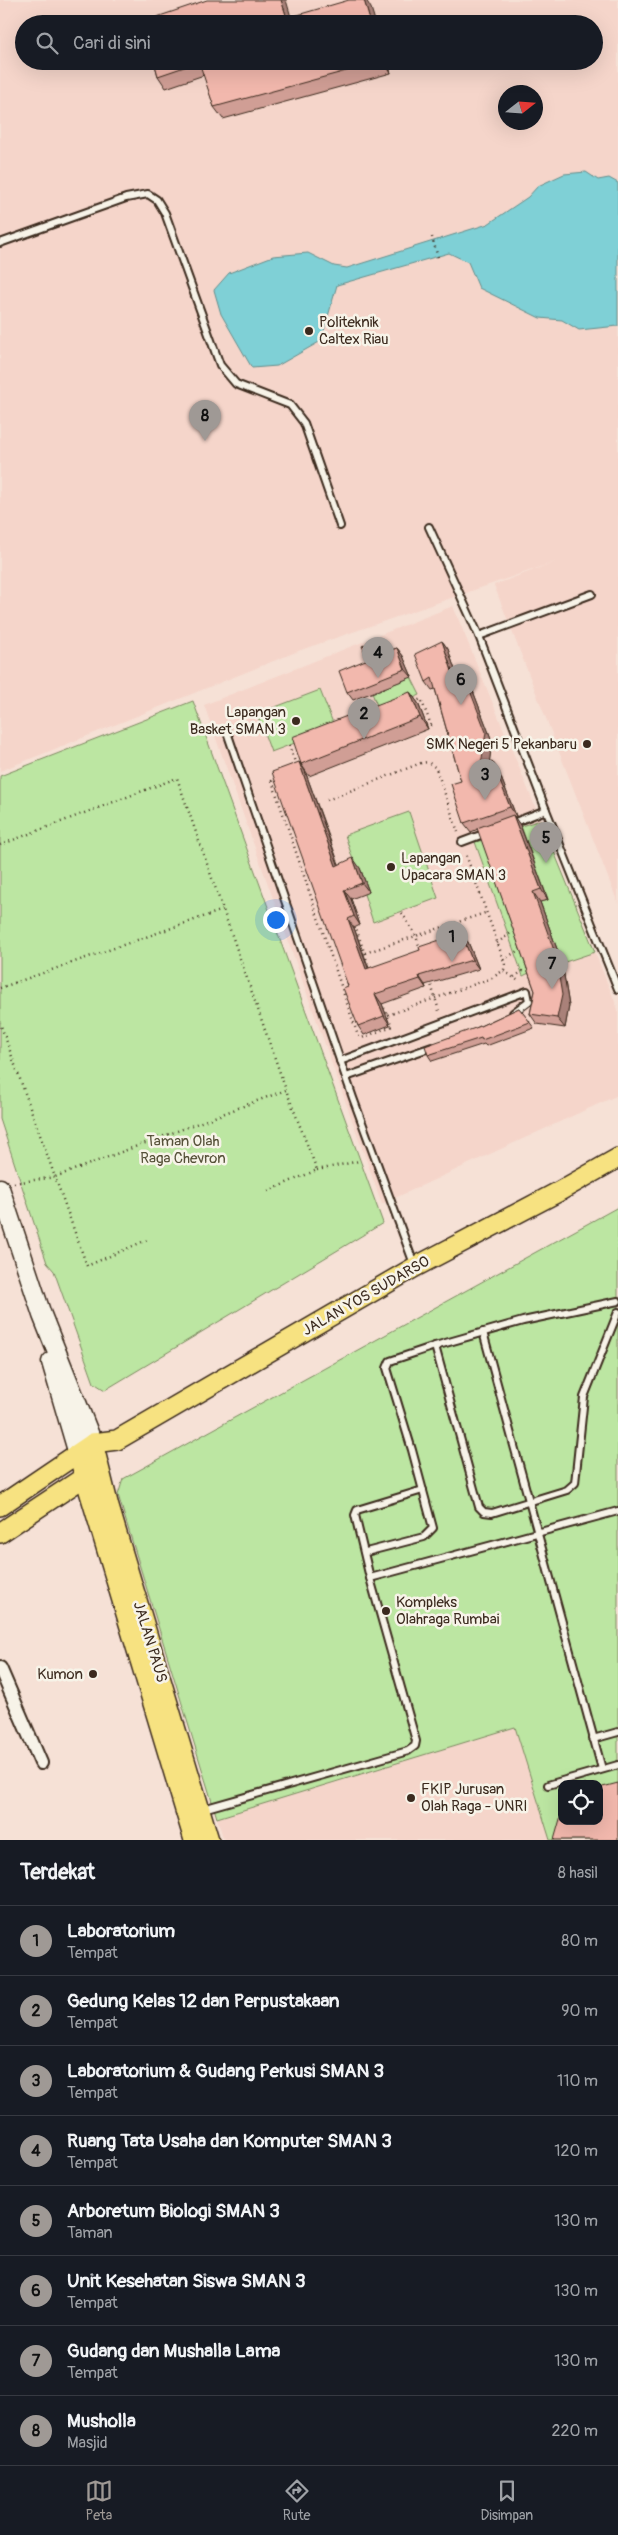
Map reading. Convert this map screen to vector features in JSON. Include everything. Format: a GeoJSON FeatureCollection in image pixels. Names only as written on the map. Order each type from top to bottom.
{"type":"FeatureCollection","features":[{"type":"Feature","properties":{"kind":"main road","name":"JALAN YOS SUDARSO"},"geometry":{"type":"LineString","coordinates":[[0,1533],[92,1471],[117,1440],[415,1266],[558,1192],[618,1158]]}},
{"type":"Feature","properties":{"kind":"main road"},"geometry":{"type":"LineString","coordinates":[[5,1186],[42,1314],[93,1443]]}},
{"type":"Feature","properties":{"kind":"main road"},"geometry":{"type":"LineString","coordinates":[[42,1314],[47,1348],[78,1454]]}},
{"type":"Feature","properties":{"kind":"main road","name":"JALAN YOS SUDARSO"},"geometry":{"type":"LineString","coordinates":[[0,1506],[93,1443],[117,1440]]}},
{"type":"Feature","properties":{"kind":"main road","name":"JALAN PAUS"},"geometry":{"type":"LineString","coordinates":[[93,1443],[92,1471],[194,1840]]}},
{"type":"Feature","properties":{"kind":"main road","name":"JALAN PAUS"},"geometry":{"type":"LineString","coordinates":[[78,1454],[92,1471],[109,1507],[209,1840]]}},
{"type":"Feature","properties":{"kind":"street"},"geometry":{"type":"LineString","coordinates":[[0,1668],[41,1764]]}},
{"type":"Feature","properties":{"kind":"lane"},"geometry":{"type":"LineString","coordinates":[[0,242],[126,198],[148,194],[157,200],[165,213],[220,365],[236,384],[290,405],[304,423],[340,526]]}},
{"type":"Feature","properties":{"kind":"lane"},"geometry":{"type":"LineString","coordinates":[[429,528],[479,636],[618,989]]}},
{"type":"Feature","properties":{"kind":"lane"},"geometry":{"type":"LineString","coordinates":[[479,636],[592,594]]}},
{"type":"Feature","properties":{"kind":"lane"},"geometry":{"type":"LineString","coordinates":[[227,732],[340,1061],[415,1266]]}},
{"type":"Feature","properties":{"kind":"lane"},"geometry":{"type":"LineString","coordinates":[[500,828],[546,810]]}},
{"type":"Feature","properties":{"kind":"lane"},"geometry":{"type":"LineString","coordinates":[[462,842],[491,831]]}},
{"type":"Feature","properties":{"kind":"lane"},"geometry":{"type":"LineString","coordinates":[[340,1061],[526,991],[529,1001],[506,1017]]}},
{"type":"Feature","properties":{"kind":"lane"},"geometry":{"type":"LineString","coordinates":[[346,1077],[435,1045]]}},
{"type":"Feature","properties":{"kind":"lane"},"geometry":{"type":"LineString","coordinates":[[366,1552],[430,1533],[432,1522],[387,1368],[390,1361],[483,1332],[618,1301]]}},
{"type":"Feature","properties":{"kind":"lane"},"geometry":{"type":"LineString","coordinates":[[435,1346],[479,1507],[484,1512],[492,1513],[567,1490],[575,1483],[584,1396],[618,1312]]}},
{"type":"Feature","properties":{"kind":"lane"},"geometry":{"type":"LineString","coordinates":[[483,1332],[536,1534],[602,1769]]}},
{"type":"Feature","properties":{"kind":"lane"},"geometry":{"type":"LineString","coordinates":[[200,1810],[414,1748],[416,1741],[370,1578],[366,1552],[355,1515],[357,1510],[423,1490]]}},
{"type":"Feature","properties":{"kind":"lane"},"geometry":{"type":"LineString","coordinates":[[370,1578],[618,1511]]}},
{"type":"Feature","properties":{"kind":"lane"},"geometry":{"type":"LineString","coordinates":[[593,1739],[618,1732]]}},
{"type":"Feature","properties":{"kind":"lane"},"geometry":{"type":"LineString","coordinates":[[548,1785],[618,1765]]}},
{"type":"Feature","properties":{"kind":"path"},"geometry":{"type":"LineString","coordinates":[[432,237],[438,261]]}},
{"type":"Feature","properties":{"kind":"path"},"geometry":{"type":"LineString","coordinates":[[413,702],[421,699],[431,725],[422,728]]}},
{"type":"Feature","properties":{"kind":"path"},"geometry":{"type":"LineString","coordinates":[[298,771],[290,747],[299,745]]}},
{"type":"Feature","properties":{"kind":"path"},"geometry":{"type":"LineString","coordinates":[[327,800],[421,763],[428,762],[436,768],[503,960],[504,970],[514,977],[526,991]]}},
{"type":"Feature","properties":{"kind":"path"},"geometry":{"type":"LineString","coordinates":[[0,845],[177,778],[286,1090],[317,1170]]}},
{"type":"Feature","properties":{"kind":"path"},"geometry":{"type":"LineString","coordinates":[[281,778],[272,781],[358,1036],[362,1038],[392,1026],[379,995]]}},
{"type":"Feature","properties":{"kind":"path"},"geometry":{"type":"LineString","coordinates":[[0,988],[223,910]]}},
{"type":"Feature","properties":{"kind":"path"},"geometry":{"type":"LineString","coordinates":[[365,953],[486,912]]}},
{"type":"Feature","properties":{"kind":"path"},"geometry":{"type":"LineString","coordinates":[[402,913],[416,936],[421,954]]}},
{"type":"Feature","properties":{"kind":"path"},"geometry":{"type":"LineString","coordinates":[[354,922],[373,978]]}},
{"type":"Feature","properties":{"kind":"path"},"geometry":{"type":"LineString","coordinates":[[513,922],[524,955]]}},
{"type":"Feature","properties":{"kind":"path"},"geometry":{"type":"LineString","coordinates":[[497,943],[516,930]]}},
{"type":"Feature","properties":{"kind":"path"},"geometry":{"type":"LineString","coordinates":[[503,960],[522,948]]}},
{"type":"Feature","properties":{"kind":"path"},"geometry":{"type":"LineString","coordinates":[[514,977],[529,968],[527,962]]}},
{"type":"Feature","properties":{"kind":"path"},"geometry":{"type":"LineString","coordinates":[[388,1015],[492,978],[504,970]]}},
{"type":"Feature","properties":{"kind":"path"},"geometry":{"type":"LineString","coordinates":[[430,981],[442,1022]]}},
{"type":"Feature","properties":{"kind":"path"},"geometry":{"type":"LineString","coordinates":[[0,1023],[87,1266],[149,1239]]}},
{"type":"Feature","properties":{"kind":"path"},"geometry":{"type":"LineString","coordinates":[[5,1186],[56,1178],[286,1090]]}},
{"type":"Feature","properties":{"kind":"path"},"geometry":{"type":"LineString","coordinates":[[268,1191],[317,1170],[359,1160]]}},
{"type":"Feature","properties":{"kind":"shaded area","name":"Politeknik Caltex Riau"},"geometry":{"type":"Polygon","coordinates":[[[0,0],[618,0],[618,903],[494,585],[555,562],[301,650],[0,771],[0,0]]]}},
{"type":"Feature","properties":{"kind":"shaded area"},"geometry":{"type":"Polygon","coordinates":[[[453,606],[618,1009],[618,1095],[382,1204],[204,705],[453,606]]]}},
{"type":"Feature","properties":{"kind":"shaded area","name":"FKIP Jurusan Olah Raga - UNRI"},"geometry":{"type":"Polygon","coordinates":[[[516,1727],[551,1840],[224,1840],[217,1818],[516,1727]]]}},
{"type":"Feature","properties":{"kind":"green space"},"geometry":{"type":"Polygon","coordinates":[[[411,677],[420,695],[380,713],[372,693],[411,677]]]}},
{"type":"Feature","properties":{"kind":"green space","name":"Lapangan Basket SMAN 3"},"geometry":{"type":"Polygon","coordinates":[[[320,690],[335,728],[271,752],[257,714],[320,690]]]}},
{"type":"Feature","properties":{"kind":"green space","name":"Taman Olah Raga Chevron"},"geometry":{"type":"Polygon","coordinates":[[[193,701],[383,1223],[105,1390],[94,1383],[54,1271],[47,1263],[0,1119],[0,776],[193,701]]]}},
{"type":"Feature","properties":{"kind":"green space","name":"Lapangan Upacara SMAN 3"},"geometry":{"type":"Polygon","coordinates":[[[409,812],[438,898],[373,922],[345,835],[409,812]]]}},
{"type":"Feature","properties":{"kind":"green space"},"geometry":{"type":"Polygon","coordinates":[[[541,820],[595,952],[562,963],[540,902],[548,899],[521,826],[541,820]]]}},
{"type":"Feature","properties":{"kind":"green space"},"geometry":{"type":"Polygon","coordinates":[[[483,840],[531,972],[523,976],[475,842],[483,840]]]}},
{"type":"Feature","properties":{"kind":"green space","name":"Kompleks Olahraga Rumbai"},"geometry":{"type":"Polygon","coordinates":[[[618,1207],[618,1840],[550,1840],[515,1727],[217,1818],[118,1495],[123,1479],[618,1207]]]}},
{"type":"Feature","properties":{"kind":"water"},"geometry":{"type":"Polygon","coordinates":[[[586,172],[598,180],[609,178],[618,183],[618,326],[579,330],[562,320],[540,318],[479,288],[468,262],[449,253],[337,285],[321,341],[277,366],[252,368],[221,314],[214,290],[229,273],[273,256],[308,253],[334,266],[347,268],[488,224],[528,197],[538,186],[564,174],[586,172]]]}},
{"type":"Feature","properties":{"kind":"building"},"geometry":{"type":"Polygon","coordinates":[[[207,0],[281,0],[286,15],[163,15],[207,0]]]}},
{"type":"Feature","properties":{"kind":"building"},"geometry":{"type":"Polygon","coordinates":[[[349,0],[364,0],[368,15],[297,15],[349,0]]]}},
{"type":"Feature","properties":{"kind":"building"},"geometry":{"type":"Polygon","coordinates":[[[156,70],[176,70],[158,76],[156,70]]]}},
{"type":"Feature","properties":{"kind":"building"},"geometry":{"type":"Polygon","coordinates":[[[202,70],[350,70],[214,107],[202,70]]]}},
{"type":"Feature","properties":{"kind":"building"},"geometry":{"type":"Polygon","coordinates":[[[378,639],[383,653],[397,648],[405,669],[347,692],[339,671],[368,659],[362,646],[378,639]]]}},
{"type":"Feature","properties":{"kind":"building"},"geometry":{"type":"Polygon","coordinates":[[[442,641],[453,674],[462,670],[486,732],[481,765],[492,761],[510,807],[464,823],[451,784],[461,781],[432,678],[426,682],[415,654],[442,641]]]}},
{"type":"Feature","properties":{"kind":"building"},"geometry":{"type":"Polygon","coordinates":[[[410,692],[420,717],[301,764],[292,737],[410,692]]]}},
{"type":"Feature","properties":{"kind":"building"},"geometry":{"type":"Polygon","coordinates":[[[299,762],[336,866],[353,858],[362,883],[344,890],[354,916],[348,919],[366,969],[420,950],[419,947],[461,933],[472,960],[419,976],[420,979],[375,994],[384,1016],[358,1026],[343,988],[348,986],[272,772],[299,762]]]}},
{"type":"Feature","properties":{"kind":"building"},"geometry":{"type":"Polygon","coordinates":[[[513,815],[541,889],[533,892],[555,953],[562,995],[557,1018],[530,1014],[535,991],[477,828],[513,815]]]}},
{"type":"Feature","properties":{"kind":"building"},"geometry":{"type":"Polygon","coordinates":[[[519,1008],[530,1022],[482,1040],[481,1038],[428,1055],[425,1046],[478,1027],[519,1008]]]}},
{"type":"Feature","properties":{"kind":"building"},"geometry":{"type":"Polygon","coordinates":[[[618,1783],[618,1840],[554,1840],[558,1825],[603,1825],[603,1787],[618,1783]]]}},
{"type":"Feature","properties":{"kind":"place","name":"Politeknik Caltex Riau"},"geometry":{"type":"Point","coordinates":[309,331]}},
{"type":"Feature","properties":{"kind":"place","name":"Musholla"},"geometry":{"type":"Point","coordinates":[205,441]}},
{"type":"Feature","properties":{"kind":"place","name":"Ruang Tata Usaha dan Komputer SMAN 3"},"geometry":{"type":"Point","coordinates":[378,678]}},
{"type":"Feature","properties":{"kind":"place","name":"Unit Kesehatan Siswa SMAN 3"},"geometry":{"type":"Point","coordinates":[461,705]}},
{"type":"Feature","properties":{"kind":"place","name":"Lapangan Basket SMAN 3"},"geometry":{"type":"Point","coordinates":[296,721]}},
{"type":"Feature","properties":{"kind":"place","name":"Gedung Kelas 12 dan Perpustakaan"},"geometry":{"type":"Point","coordinates":[364,739]}},
{"type":"Feature","properties":{"kind":"place","name":"SMK Negeri 5 Pekanbaru"},"geometry":{"type":"Point","coordinates":[587,744]}},
{"type":"Feature","properties":{"kind":"place","name":"Laboratorium & Gudang Perkusi SMAN 3"},"geometry":{"type":"Point","coordinates":[485,800]}},
{"type":"Feature","properties":{"kind":"place","name":"Arboretum Biologi SMAN 3"},"geometry":{"type":"Point","coordinates":[546,863]}},
{"type":"Feature","properties":{"kind":"place","name":"Lapangan Upacara SMAN 3"},"geometry":{"type":"Point","coordinates":[391,867]}},
{"type":"Feature","properties":{"kind":"place","name":"Laboratorium"},"geometry":{"type":"Point","coordinates":[452,962]}},
{"type":"Feature","properties":{"kind":"place","name":"Gudang dan Mushalla Lama"},"geometry":{"type":"Point","coordinates":[552,989]}},
{"type":"Feature","properties":{"kind":"place","name":"Kompleks Olahraga Rumbai"},"geometry":{"type":"Point","coordinates":[386,1611]}},
{"type":"Feature","properties":{"kind":"place","name":"Kumon"},"geometry":{"type":"Point","coordinates":[93,1674]}},
{"type":"Feature","properties":{"kind":"place","name":"FKIP Jurusan Olah Raga - UNRI"},"geometry":{"type":"Point","coordinates":[411,1798]}}]}
